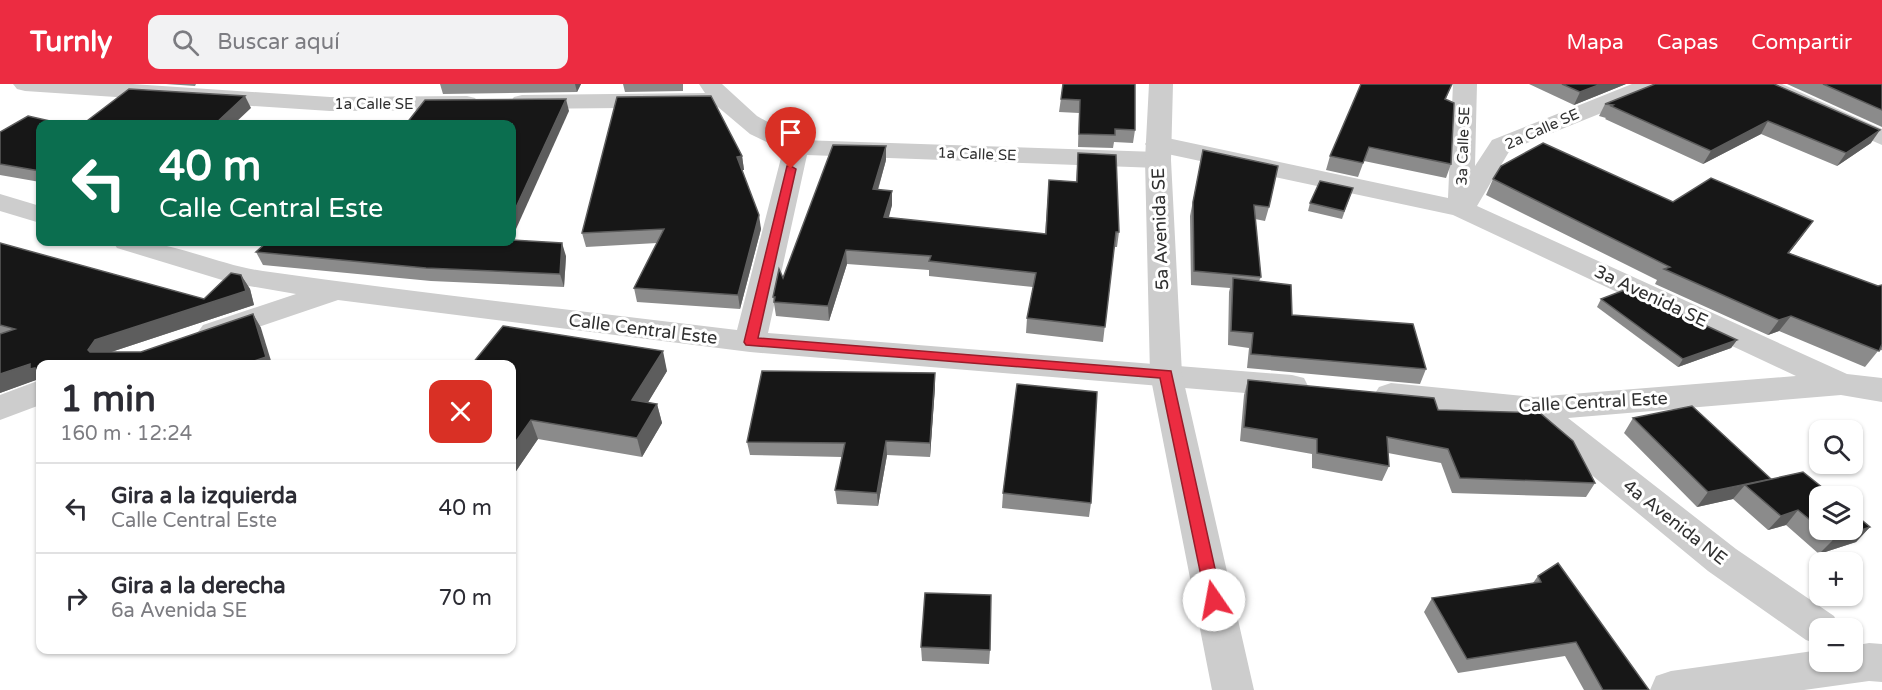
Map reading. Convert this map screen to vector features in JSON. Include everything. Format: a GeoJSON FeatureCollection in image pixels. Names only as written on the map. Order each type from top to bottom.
{"type":"FeatureCollection","features":[{"type":"Feature","properties":{"kind":"street","name":"1a Calle SE"},"geometry":{"type":"LineString","coordinates":[[25,84],[292,93],[330,104],[491,103],[717,92],[750,125],[771,138],[796,147],[1158,152],[1461,209]]}},
{"type":"Feature","properties":{"kind":"street","name":"5a Avenida SE"},"geometry":{"type":"LineString","coordinates":[[1161,84],[1158,152],[1166,374],[1233,690]]}},
{"type":"Feature","properties":{"kind":"street","name":"3a Calle SE"},"geometry":{"type":"LineString","coordinates":[[1461,209],[1465,84]]}},
{"type":"Feature","properties":{"kind":"street","name":"2a Calle SE"},"geometry":{"type":"LineString","coordinates":[[1461,209],[1501,145],[1653,84]]}},
{"type":"Feature","properties":{"kind":"street"},"geometry":{"type":"LineString","coordinates":[[1763,84],[1882,138]]}},
{"type":"Feature","properties":{"kind":"street"},"geometry":{"type":"LineString","coordinates":[[750,342],[796,147]]}},
{"type":"Feature","properties":{"kind":"street"},"geometry":{"type":"LineString","coordinates":[[0,202],[36,214]]}},
{"type":"Feature","properties":{"kind":"street","name":"3a Avenida SE"},"geometry":{"type":"LineString","coordinates":[[1461,209],[1841,384]]}},
{"type":"Feature","properties":{"kind":"street","name":"Calle Central Este"},"geometry":{"type":"LineString","coordinates":[[140,246],[242,277],[750,342],[1166,374],[1320,389]]}},
{"type":"Feature","properties":{"kind":"street"},"geometry":{"type":"LineString","coordinates":[[183,342],[338,291]]}},
{"type":"Feature","properties":{"kind":"street","name":"Calle Central Este"},"geometry":{"type":"LineString","coordinates":[[1356,392],[1534,409],[1841,384],[1882,390]]}},
{"type":"Feature","properties":{"kind":"street"},"geometry":{"type":"LineString","coordinates":[[0,408],[36,394]]}},
{"type":"Feature","properties":{"kind":"street","name":"4a Avenida NE"},"geometry":{"type":"LineString","coordinates":[[1534,409],[1722,560],[1809,620]]}},
{"type":"Feature","properties":{"kind":"street"},"geometry":{"type":"LineString","coordinates":[[1671,690],[1871,662]]}},
{"type":"Feature","properties":{"kind":"building"},"geometry":{"type":"Polygon","coordinates":[[[1063,84],[1135,84],[1135,130],[1115,129],[1115,135],[1079,134],[1080,100],[1061,99],[1063,84]]]}},
{"type":"Feature","properties":{"kind":"building"},"geometry":{"type":"Polygon","coordinates":[[[1361,84],[1452,84],[1445,99],[1454,103],[1451,164],[1369,147],[1363,163],[1330,156],[1361,84]]]}},
{"type":"Feature","properties":{"kind":"building"},"geometry":{"type":"Polygon","coordinates":[[[1562,84],[1601,84],[1580,92],[1562,84]]]}},
{"type":"Feature","properties":{"kind":"building"},"geometry":{"type":"Polygon","coordinates":[[[1655,84],[1774,84],[1880,130],[1846,153],[1768,121],[1711,151],[1611,106],[1613,105],[1605,104],[1655,84]]]}},
{"type":"Feature","properties":{"kind":"building"},"geometry":{"type":"Polygon","coordinates":[[[1823,84],[1882,84],[1882,110],[1823,84]]]}},
{"type":"Feature","properties":{"kind":"building"},"geometry":{"type":"Polygon","coordinates":[[[129,89],[245,96],[219,120],[88,120],[129,89]]]}},
{"type":"Feature","properties":{"kind":"building"},"geometry":{"type":"Polygon","coordinates":[[[711,96],[742,156],[737,157],[759,215],[738,295],[634,288],[664,229],[582,233],[617,97],[711,96]]]}},
{"type":"Feature","properties":{"kind":"building"},"geometry":{"type":"Polygon","coordinates":[[[566,99],[516,207],[516,120],[409,120],[425,100],[566,99]]]}},
{"type":"Feature","properties":{"kind":"building"},"geometry":{"type":"Polygon","coordinates":[[[28,116],[46,120],[36,120],[36,170],[0,164],[0,132],[28,116]]]}},
{"type":"Feature","properties":{"kind":"building"},"geometry":{"type":"Polygon","coordinates":[[[1543,143],[1673,202],[1711,178],[1813,221],[1788,253],[1878,286],[1882,285],[1882,344],[1879,351],[1791,316],[1779,320],[1664,269],[1670,267],[1493,179],[1501,166],[1543,143]]]}},
{"type":"Feature","properties":{"kind":"building"},"geometry":{"type":"Polygon","coordinates":[[[833,145],[886,146],[873,189],[892,191],[884,217],[1046,234],[1049,180],[1077,182],[1078,153],[1116,155],[1119,232],[1116,232],[1105,327],[1027,318],[1036,273],[929,261],[931,256],[846,250],[828,306],[774,302],[779,269],[783,278],[833,145]]]}},
{"type":"Feature","properties":{"kind":"building"},"geometry":{"type":"Polygon","coordinates":[[[1203,150],[1278,166],[1269,207],[1254,205],[1261,277],[1194,271],[1193,202],[1203,150]]]}},
{"type":"Feature","properties":{"kind":"building"},"geometry":{"type":"Polygon","coordinates":[[[1320,181],[1353,188],[1344,211],[1310,203],[1320,181]]]}},
{"type":"Feature","properties":{"kind":"building"},"geometry":{"type":"Polygon","coordinates":[[[516,240],[562,243],[560,274],[426,268],[256,252],[263,246],[516,246],[516,240]]]}},
{"type":"Feature","properties":{"kind":"building"},"geometry":{"type":"Polygon","coordinates":[[[0,243],[204,299],[231,273],[241,275],[246,291],[95,340],[88,350],[90,352],[141,352],[253,314],[266,357],[257,360],[36,360],[36,372],[35,368],[30,369],[30,364],[0,374],[0,334],[15,329],[0,325],[0,243]]]}},
{"type":"Feature","properties":{"kind":"building"},"geometry":{"type":"Polygon","coordinates":[[[1233,278],[1291,285],[1292,315],[1413,324],[1426,369],[1251,354],[1253,333],[1231,331],[1233,278]]]}},
{"type":"Feature","properties":{"kind":"building"},"geometry":{"type":"Polygon","coordinates":[[[1627,289],[1737,340],[1683,359],[1601,299],[1627,289]]]}},
{"type":"Feature","properties":{"kind":"building"},"geometry":{"type":"Polygon","coordinates":[[[503,326],[663,351],[632,400],[657,404],[637,438],[531,420],[516,441],[516,360],[475,360],[503,326]]]}},
{"type":"Feature","properties":{"kind":"building"},"geometry":{"type":"Polygon","coordinates":[[[762,371],[935,373],[930,443],[886,441],[877,493],[835,490],[845,443],[747,442],[762,371]]]}},
{"type":"Feature","properties":{"kind":"building"},"geometry":{"type":"Polygon","coordinates":[[[1248,380],[1434,398],[1438,410],[1540,413],[1573,441],[1595,483],[1460,478],[1448,449],[1387,437],[1389,466],[1317,453],[1317,439],[1244,427],[1248,380]]]}},
{"type":"Feature","properties":{"kind":"building"},"geometry":{"type":"Polygon","coordinates":[[[1017,384],[1097,392],[1091,503],[1003,493],[1017,384]]]}},
{"type":"Feature","properties":{"kind":"building"},"geometry":{"type":"Polygon","coordinates":[[[1692,406],[1771,479],[1708,492],[1633,418],[1692,406]]]}},
{"type":"Feature","properties":{"kind":"building"},"geometry":{"type":"Polygon","coordinates":[[[1803,472],[1820,486],[1809,486],[1809,519],[1798,510],[1781,516],[1745,485],[1803,472]]]}},
{"type":"Feature","properties":{"kind":"building"},"geometry":{"type":"Polygon","coordinates":[[[1863,521],[1870,527],[1863,529],[1863,521]]]}},
{"type":"Feature","properties":{"kind":"building"},"geometry":{"type":"Polygon","coordinates":[[[1558,563],[1649,690],[1603,690],[1576,642],[1467,659],[1432,598],[1541,582],[1538,576],[1558,563]]]}},
{"type":"Feature","properties":{"kind":"building"},"geometry":{"type":"Polygon","coordinates":[[[925,593],[991,595],[990,650],[921,647],[925,593]]]}},
{"type":"Feature","properties":{"kind":"route"},"geometry":{"type":"LineString","coordinates":[[791,169],[750,342],[1166,374],[1214,600]]}}]}
